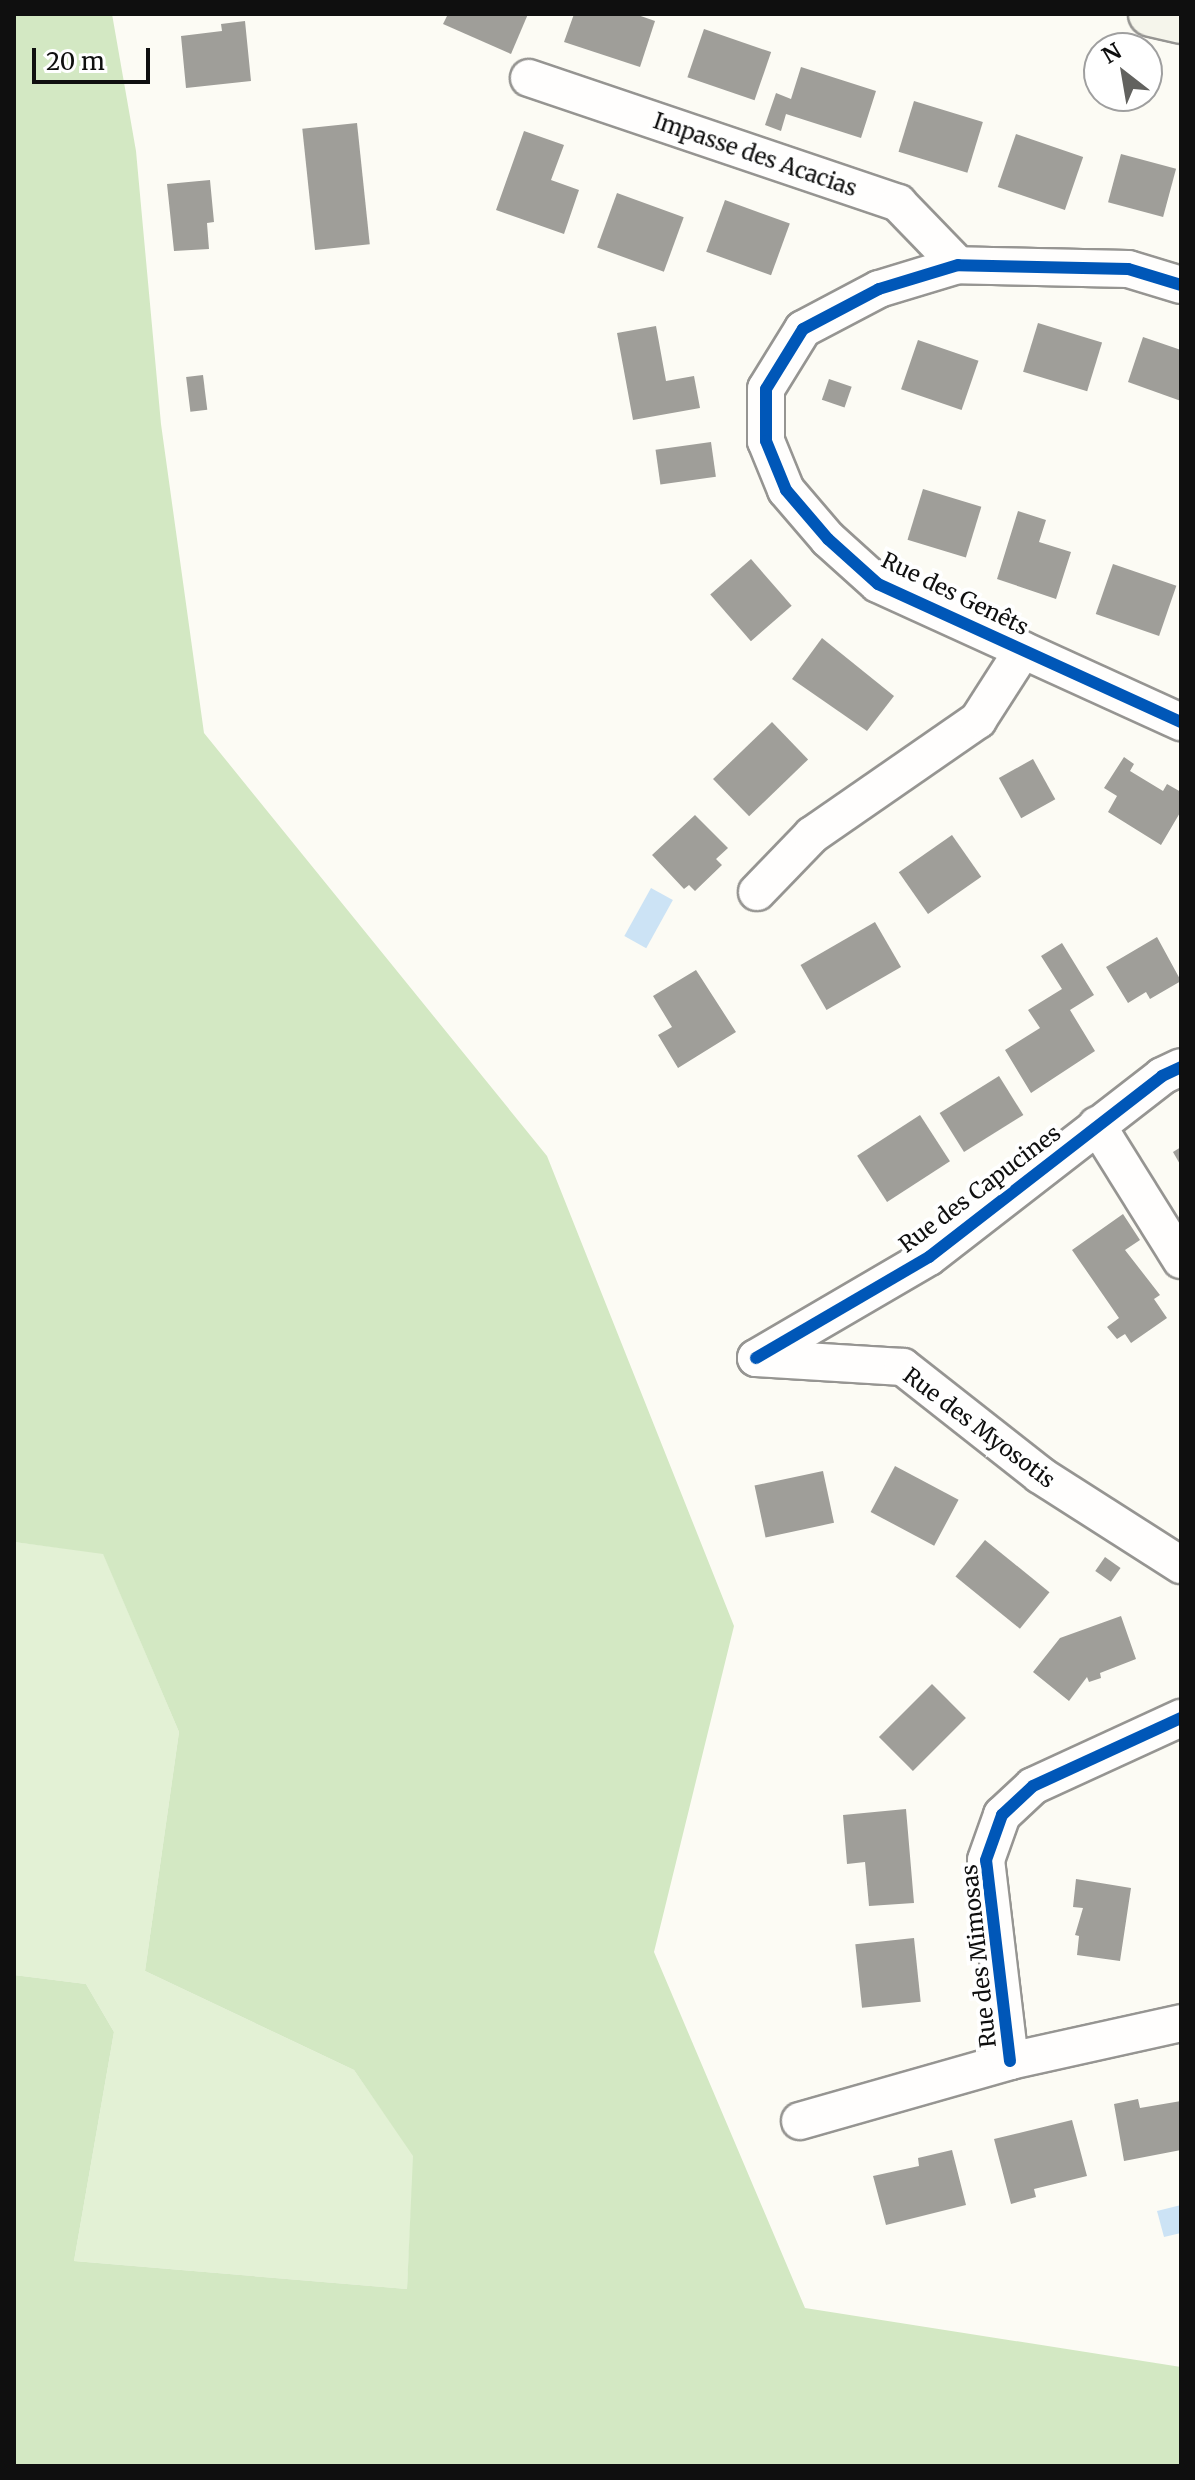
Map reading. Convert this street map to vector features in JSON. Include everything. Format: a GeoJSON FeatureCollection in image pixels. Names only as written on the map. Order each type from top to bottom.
{"type":"FeatureCollection","features":[{"type":"Feature","properties":{"kind":"street"},"geometry":{"type":"LineString","coordinates":[[1151,14],[1181,21]]}},
{"type":"Feature","properties":{"kind":"street","name":"Impasse des Acacias"},"geometry":{"type":"LineString","coordinates":[[529,78],[898,203],[958,265]]}},
{"type":"Feature","properties":{"kind":"street","name":"Rue des Genêts"},"geometry":{"type":"LineString","coordinates":[[1181,285],[1128,269],[958,265],[879,289],[803,329],[766,389],[766,441],[786,490],[828,539],[878,584],[1181,722]]}},
{"type":"Feature","properties":{"kind":"street"},"geometry":{"type":"LineString","coordinates":[[757,892],[812,835],[978,720],[1023,650]]}},
{"type":"Feature","properties":{"kind":"street","name":"Rue des Capucines"},"geometry":{"type":"LineString","coordinates":[[756,1358],[929,1257],[1097,1125],[1181,1067]]}},
{"type":"Feature","properties":{"kind":"street"},"geometry":{"type":"LineString","coordinates":[[1097,1125],[1181,1260]]}},
{"type":"Feature","properties":{"kind":"street","name":"Rue des Myosotis"},"geometry":{"type":"LineString","coordinates":[[756,1358],[903,1367],[1040,1475],[1181,1565]]}},
{"type":"Feature","properties":{"kind":"street","name":"Rue des Mimosas"},"geometry":{"type":"LineString","coordinates":[[1010,2061],[986,1860],[1002,1815],[1033,1786],[1181,1718]]}},
{"type":"Feature","properties":{"kind":"street"},"geometry":{"type":"LineString","coordinates":[[800,2121],[1010,2061],[1181,2023]]}},
{"type":"Feature","properties":{"kind":"green space"},"geometry":{"type":"Polygon","coordinates":[[[14,14],[112,14],[136,151],[161,424],[204,733],[547,1156],[734,1626],[654,1952],[805,2308],[1181,2367],[1181,2466],[14,2466],[14,1975],[86,1984],[114,2032],[74,2261],[407,2289],[413,2156],[354,2070],[145,1971],[179,1732],[103,1554],[14,1542],[14,14]]]}},
{"type":"Feature","properties":{"kind":"green space"},"geometry":{"type":"Polygon","coordinates":[[[14,1542],[103,1553],[179,1732],[145,1971],[354,2070],[414,2156],[407,2289],[74,2261],[114,2032],[86,1984],[14,1975],[14,1542]]]}},
{"type":"Feature","properties":{"kind":"water"},"geometry":{"type":"Polygon","coordinates":[[[651,888],[673,900],[646,948],[624,936],[651,888]]]}},
{"type":"Feature","properties":{"kind":"water"},"geometry":{"type":"Polygon","coordinates":[[[1181,2205],[1181,2233],[1164,2237],[1157,2211],[1181,2205]]]}},
{"type":"Feature","properties":{"kind":"building"},"geometry":{"type":"Polygon","coordinates":[[[448,14],[528,14],[511,54],[443,24],[448,14]]]}},
{"type":"Feature","properties":{"kind":"building"},"geometry":{"type":"Polygon","coordinates":[[[574,14],[635,14],[655,21],[640,67],[564,42],[574,14]]]}},
{"type":"Feature","properties":{"kind":"building"},"geometry":{"type":"Polygon","coordinates":[[[245,21],[251,81],[186,88],[181,36],[222,31],[221,24],[245,21]]]}},
{"type":"Feature","properties":{"kind":"building"},"geometry":{"type":"Polygon","coordinates":[[[704,29],[771,52],[755,100],[687,77],[704,29]]]}},
{"type":"Feature","properties":{"kind":"building"},"geometry":{"type":"Polygon","coordinates":[[[801,67],[876,91],[861,138],[786,114],[781,131],[765,125],[776,93],[791,99],[801,67]]]}},
{"type":"Feature","properties":{"kind":"building"},"geometry":{"type":"Polygon","coordinates":[[[914,101],[983,122],[967,173],[899,152],[914,101]]]}},
{"type":"Feature","properties":{"kind":"building"},"geometry":{"type":"Polygon","coordinates":[[[357,123],[370,244],[315,250],[302,129],[357,123]]]}},
{"type":"Feature","properties":{"kind":"building"},"geometry":{"type":"Polygon","coordinates":[[[524,131],[564,145],[551,180],[579,190],[564,234],[496,210],[524,131]]]}},
{"type":"Feature","properties":{"kind":"building"},"geometry":{"type":"Polygon","coordinates":[[[1016,134],[1083,157],[1065,210],[998,187],[1016,134]]]}},
{"type":"Feature","properties":{"kind":"building"},"geometry":{"type":"Polygon","coordinates":[[[1121,154],[1176,169],[1163,217],[1108,202],[1121,154]]]}},
{"type":"Feature","properties":{"kind":"building"},"geometry":{"type":"Polygon","coordinates":[[[210,180],[214,222],[207,223],[209,249],[174,251],[167,184],[210,180]]]}},
{"type":"Feature","properties":{"kind":"building"},"geometry":{"type":"Polygon","coordinates":[[[617,193],[684,217],[664,272],[597,248],[617,193]]]}},
{"type":"Feature","properties":{"kind":"building"},"geometry":{"type":"Polygon","coordinates":[[[725,200],[790,224],[771,275],[706,252],[725,200]]]}},
{"type":"Feature","properties":{"kind":"building"},"geometry":{"type":"Polygon","coordinates":[[[1038,323],[1102,343],[1087,391],[1023,372],[1038,323]]]}},
{"type":"Feature","properties":{"kind":"building"},"geometry":{"type":"Polygon","coordinates":[[[656,326],[666,381],[694,376],[700,408],[633,420],[617,333],[656,326]]]}},
{"type":"Feature","properties":{"kind":"building"},"geometry":{"type":"Polygon","coordinates":[[[1143,337],[1181,350],[1181,401],[1128,382],[1143,337]]]}},
{"type":"Feature","properties":{"kind":"building"},"geometry":{"type":"Polygon","coordinates":[[[918,340],[979,361],[962,410],[901,389],[918,340]]]}},
{"type":"Feature","properties":{"kind":"building"},"geometry":{"type":"Polygon","coordinates":[[[203,375],[207,410],[190,412],[186,377],[203,375]]]}},
{"type":"Feature","properties":{"kind":"building"},"geometry":{"type":"Polygon","coordinates":[[[829,379],[852,387],[845,408],[822,400],[829,379]]]}},
{"type":"Feature","properties":{"kind":"building"},"geometry":{"type":"Polygon","coordinates":[[[711,442],[716,477],[660,484],[656,450],[711,442]]]}},
{"type":"Feature","properties":{"kind":"building"},"geometry":{"type":"Polygon","coordinates":[[[923,489],[981,507],[966,558],[908,540],[923,489]]]}},
{"type":"Feature","properties":{"kind":"building"},"geometry":{"type":"Polygon","coordinates":[[[1018,511],[1046,520],[1039,542],[1071,552],[1056,599],[997,579],[1018,511]]]}},
{"type":"Feature","properties":{"kind":"building"},"geometry":{"type":"Polygon","coordinates":[[[751,559],[792,606],[751,641],[710,594],[751,559]]]}},
{"type":"Feature","properties":{"kind":"building"},"geometry":{"type":"Polygon","coordinates":[[[1113,564],[1176,586],[1159,636],[1096,614],[1113,564]]]}},
{"type":"Feature","properties":{"kind":"building"},"geometry":{"type":"Polygon","coordinates":[[[822,638],[894,696],[867,731],[792,679],[822,638]]]}},
{"type":"Feature","properties":{"kind":"building"},"geometry":{"type":"Polygon","coordinates":[[[772,722],[808,759],[749,816],[713,779],[772,722]]]}},
{"type":"Feature","properties":{"kind":"building"},"geometry":{"type":"Polygon","coordinates":[[[1124,757],[1134,764],[1130,771],[1163,791],[1167,784],[1181,792],[1181,811],[1161,845],[1108,812],[1117,796],[1104,788],[1124,757]]]}},
{"type":"Feature","properties":{"kind":"building"},"geometry":{"type":"Polygon","coordinates":[[[1033,759],[1055,799],[1021,818],[999,778],[1033,759]]]}},
{"type":"Feature","properties":{"kind":"building"},"geometry":{"type":"Polygon","coordinates":[[[695,815],[728,848],[716,859],[722,865],[695,891],[689,885],[684,889],[652,855],[695,815]]]}},
{"type":"Feature","properties":{"kind":"building"},"geometry":{"type":"Polygon","coordinates":[[[952,835],[981,877],[928,914],[899,872],[952,835]]]}},
{"type":"Feature","properties":{"kind":"building"},"geometry":{"type":"Polygon","coordinates":[[[875,922],[901,967],[827,1010],[801,965],[875,922]]]}},
{"type":"Feature","properties":{"kind":"building"},"geometry":{"type":"Polygon","coordinates":[[[1157,937],[1181,981],[1150,999],[1146,992],[1128,1003],[1106,967],[1157,937]]]}},
{"type":"Feature","properties":{"kind":"building"},"geometry":{"type":"Polygon","coordinates":[[[1062,943],[1094,995],[1070,1010],[1095,1051],[1031,1093],[1005,1050],[1040,1028],[1028,1010],[1062,989],[1041,956],[1062,943]]]}},
{"type":"Feature","properties":{"kind":"building"},"geometry":{"type":"Polygon","coordinates":[[[696,970],[736,1032],[678,1068],[658,1035],[672,1027],[653,996],[696,970]]]}},
{"type":"Feature","properties":{"kind":"building"},"geometry":{"type":"Polygon","coordinates":[[[999,1076],[1023,1115],[964,1152],[940,1113],[999,1076]]]}},
{"type":"Feature","properties":{"kind":"building"},"geometry":{"type":"Polygon","coordinates":[[[920,1115],[950,1161],[887,1202],[857,1156],[920,1115]]]}},
{"type":"Feature","properties":{"kind":"building"},"geometry":{"type":"Polygon","coordinates":[[[1181,1147],[1181,1166],[1173,1152],[1181,1147]]]}},
{"type":"Feature","properties":{"kind":"building"},"geometry":{"type":"Polygon","coordinates":[[[1123,1214],[1140,1240],[1125,1250],[1160,1295],[1154,1299],[1167,1318],[1131,1343],[1125,1334],[1117,1339],[1107,1327],[1119,1318],[1072,1250],[1123,1214]]]}},
{"type":"Feature","properties":{"kind":"building"},"geometry":{"type":"Polygon","coordinates":[[[895,1466],[959,1500],[934,1546],[871,1512],[895,1466]]]}},
{"type":"Feature","properties":{"kind":"building"},"geometry":{"type":"Polygon","coordinates":[[[823,1471],[834,1523],[766,1537],[755,1486],[823,1471]]]}},
{"type":"Feature","properties":{"kind":"building"},"geometry":{"type":"Polygon","coordinates":[[[985,1540],[1050,1592],[1020,1629],[955,1577],[985,1540]]]}},
{"type":"Feature","properties":{"kind":"building"},"geometry":{"type":"Polygon","coordinates":[[[1105,1557],[1121,1568],[1111,1582],[1095,1571],[1105,1557]]]}},
{"type":"Feature","properties":{"kind":"building"},"geometry":{"type":"Polygon","coordinates":[[[1121,1616],[1136,1659],[1100,1673],[1101,1678],[1089,1682],[1087,1677],[1069,1701],[1033,1672],[1060,1638],[1121,1616]]]}},
{"type":"Feature","properties":{"kind":"building"},"geometry":{"type":"Polygon","coordinates":[[[932,1684],[966,1718],[913,1771],[879,1737],[932,1684]]]}},
{"type":"Feature","properties":{"kind":"building"},"geometry":{"type":"Polygon","coordinates":[[[906,1809],[914,1903],[869,1906],[865,1862],[847,1864],[843,1815],[906,1809]]]}},
{"type":"Feature","properties":{"kind":"building"},"geometry":{"type":"Polygon","coordinates":[[[1076,1879],[1131,1888],[1120,1961],[1077,1955],[1079,1936],[1075,1935],[1083,1908],[1073,1907],[1076,1879]]]}},
{"type":"Feature","properties":{"kind":"building"},"geometry":{"type":"Polygon","coordinates":[[[914,1938],[921,2002],[862,2008],[855,1944],[914,1938]]]}},
{"type":"Feature","properties":{"kind":"building"},"geometry":{"type":"Polygon","coordinates":[[[1138,2099],[1140,2108],[1181,2101],[1181,2150],[1124,2161],[1114,2104],[1138,2099]]]}},
{"type":"Feature","properties":{"kind":"building"},"geometry":{"type":"Polygon","coordinates":[[[1072,2120],[1087,2176],[1034,2189],[1036,2197],[1011,2204],[994,2139],[1072,2120]]]}},
{"type":"Feature","properties":{"kind":"building"},"geometry":{"type":"Polygon","coordinates":[[[952,2150],[966,2205],[886,2225],[873,2176],[919,2166],[918,2158],[952,2150]]]}},
{"type":"Feature","properties":{"kind":"cycle path"},"geometry":{"type":"LineString","coordinates":[[1181,285],[1128,269],[958,265],[879,289],[803,329],[766,389],[766,441],[786,490],[828,539],[878,584],[1181,722]]}},
{"type":"Feature","properties":{"kind":"cycle path"},"geometry":{"type":"LineString","coordinates":[[756,1358],[929,1257],[1162,1076],[1181,1067]]}},
{"type":"Feature","properties":{"kind":"cycle path"},"geometry":{"type":"LineString","coordinates":[[1010,2061],[986,1860],[1002,1815],[1033,1786],[1181,1718]]}}]}
